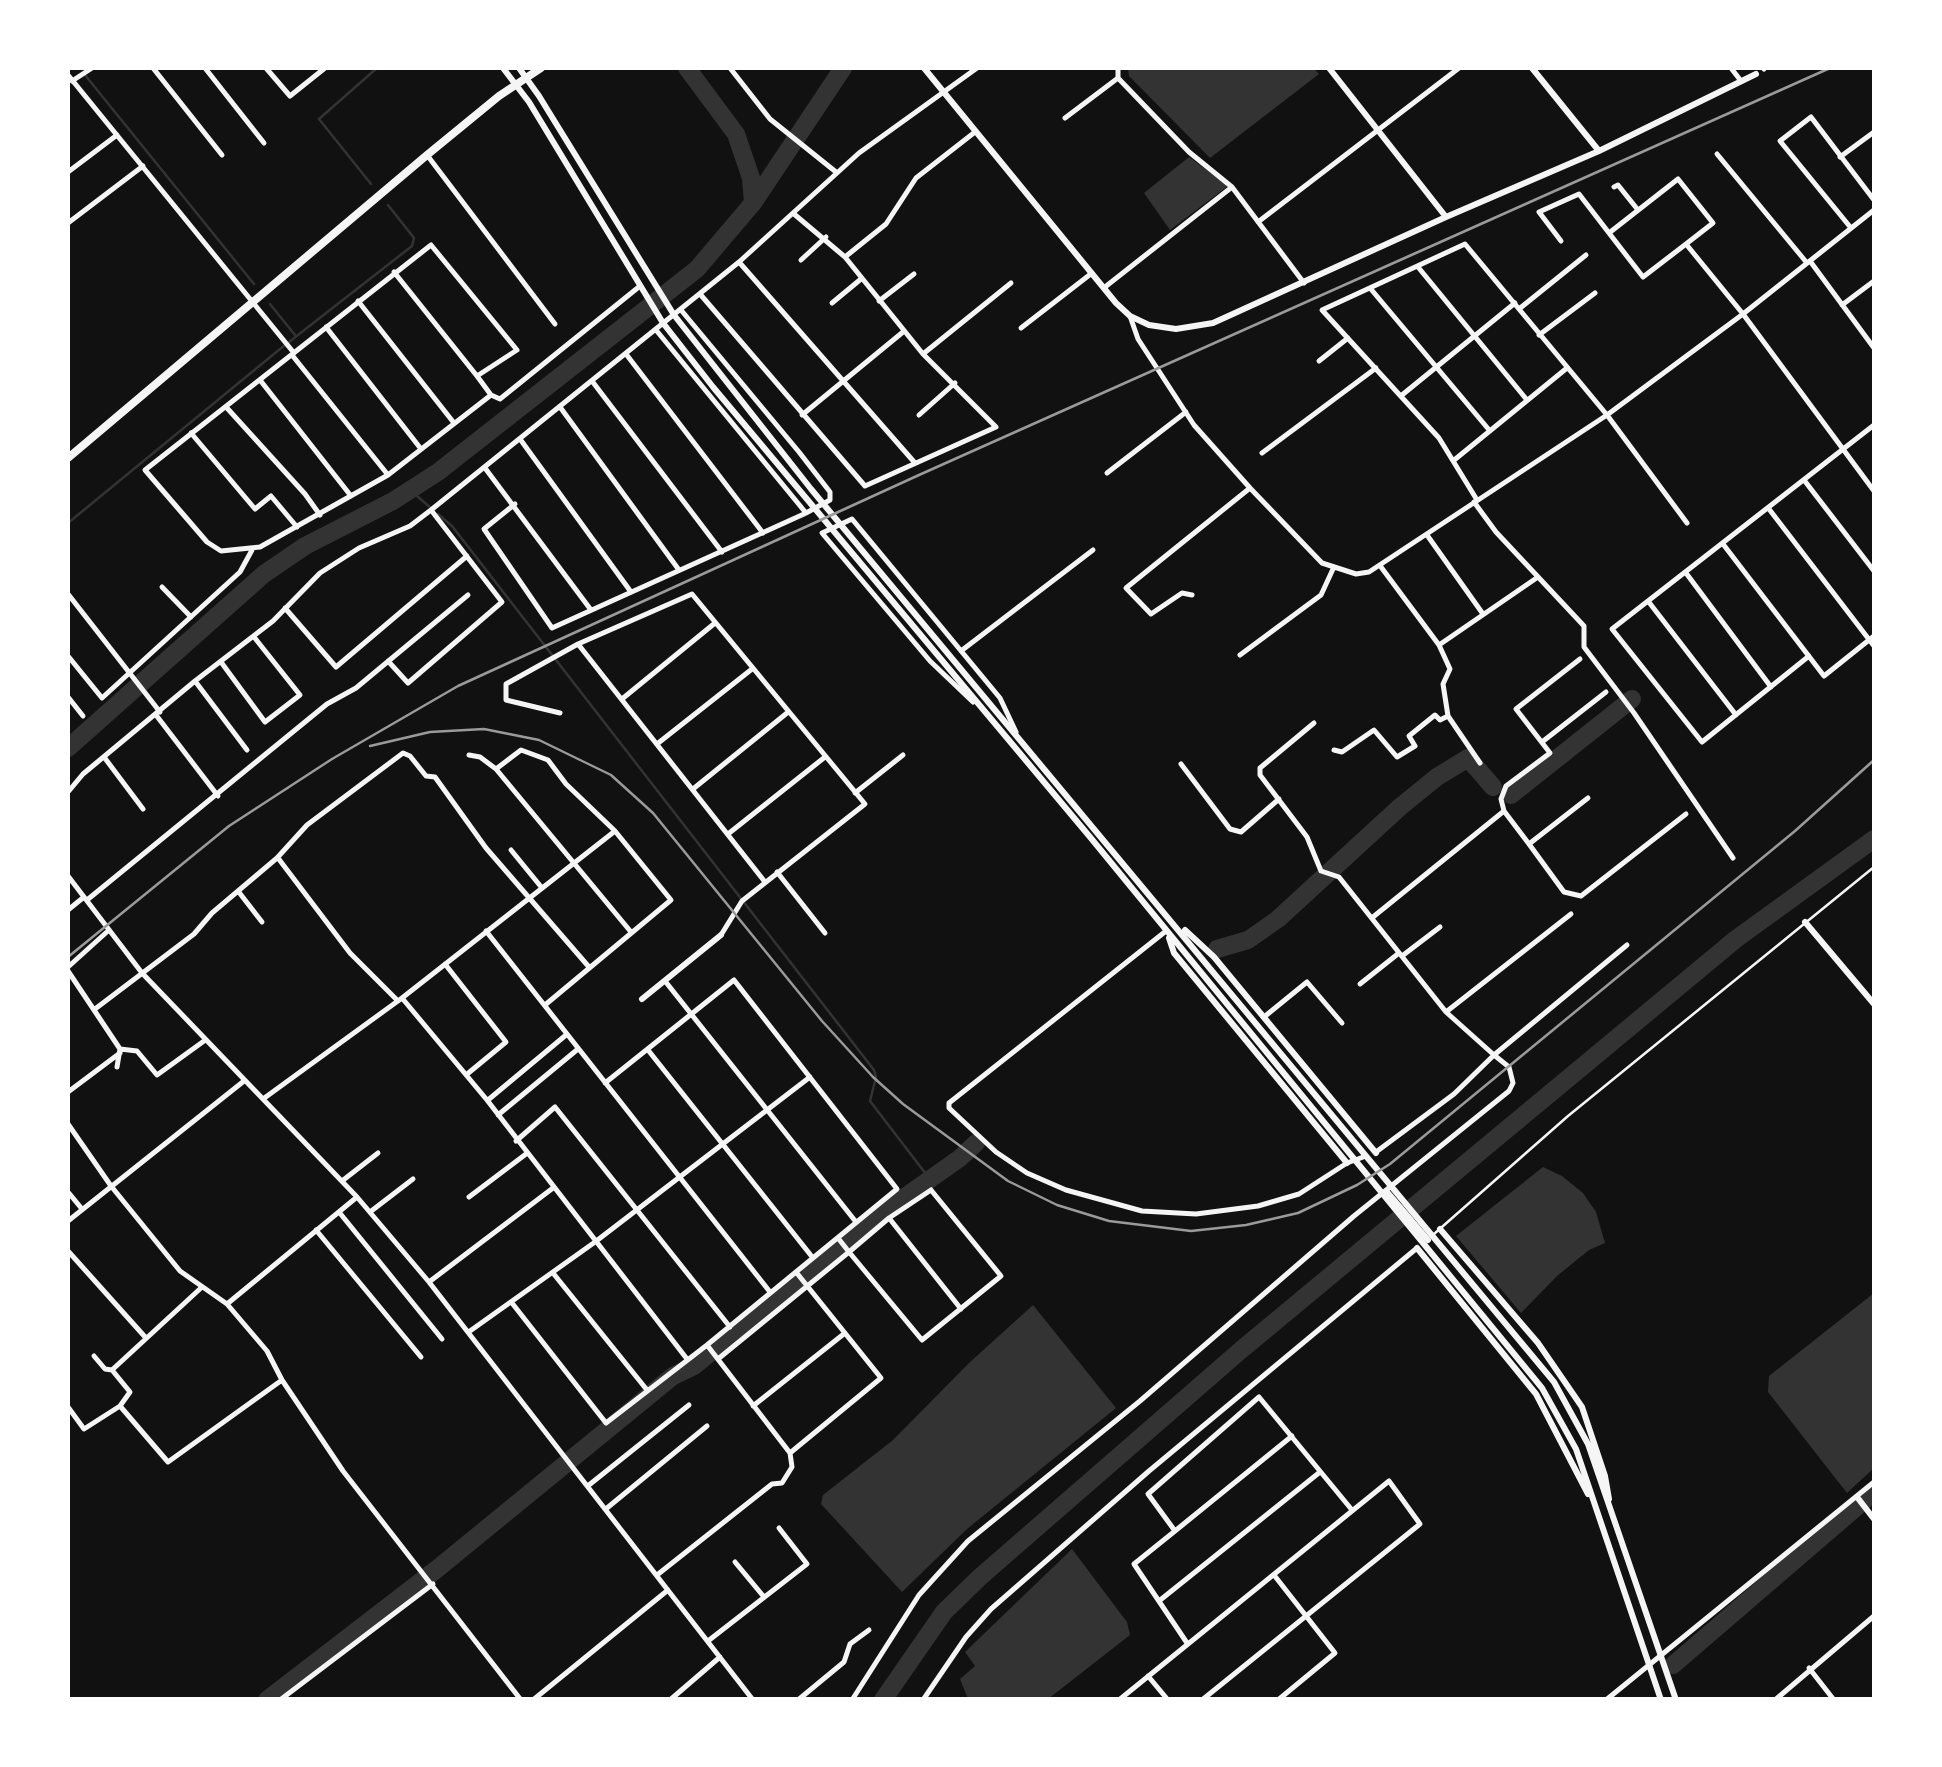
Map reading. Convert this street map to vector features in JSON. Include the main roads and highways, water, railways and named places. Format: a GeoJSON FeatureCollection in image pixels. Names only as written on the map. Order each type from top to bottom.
{"type":"FeatureCollection","features":[{"type":"Feature","properties":{"kind":"highway"},"geometry":{"type":"LineString","coordinates":[[68,458],[427,154],[541,68]]}},
{"type":"Feature","properties":{"kind":"main road"},"geometry":{"type":"LineString","coordinates":[[503,68],[660,323],[1522,1362],[1560,1414],[1576,1448],[1661,1700]]}},
{"type":"Feature","properties":{"kind":"main road"},"geometry":{"type":"LineString","coordinates":[[518,68],[652,281],[722,377],[1554,1382],[1588,1444],[1676,1700]]}},
{"type":"Feature","properties":{"kind":"main road"},"geometry":{"type":"LineString","coordinates":[[924,68],[1104,288],[1130,316],[1165,329],[1198,328],[1599,151],[1756,74]]}},
{"type":"Feature","properties":{"kind":"main road"},"geometry":{"type":"LineString","coordinates":[[1329,68],[1446,216]]}},
{"type":"Feature","properties":{"kind":"main road"},"geometry":{"type":"LineString","coordinates":[[1536,69],[1599,151]]}},
{"type":"Feature","properties":{"kind":"main road"},"geometry":{"type":"LineString","coordinates":[[1166,912],[1214,957],[1376,1153]]}},
{"type":"Feature","properties":{"kind":"main road"},"geometry":{"type":"LineString","coordinates":[[1805,922],[1874,1004]]}},
{"type":"Feature","properties":{"kind":"main road"},"geometry":{"type":"LineString","coordinates":[[1166,931],[1174,953],[1348,1163]]}},
{"type":"Feature","properties":{"kind":"main road"},"geometry":{"type":"LineString","coordinates":[[642,999],[721,935]]}},
{"type":"Feature","properties":{"kind":"main road"},"geometry":{"type":"LineString","coordinates":[[1387,1192],[1428,1240]]}},
{"type":"Feature","properties":{"kind":"main road"},"geometry":{"type":"LineString","coordinates":[[1440,1229],[1538,1343],[1582,1407],[1605,1476],[1612,1518]]}},
{"type":"Feature","properties":{"kind":"main road"},"geometry":{"type":"LineString","coordinates":[[1417,1248],[1536,1394],[1592,1499]]}},
{"type":"Feature","properties":{"kind":"main road"},"geometry":{"type":"LineString","coordinates":[[1857,1497],[1874,1519]]}},
{"type":"Feature","properties":{"kind":"waterway"},"geometry":{"type":"LineString","coordinates":[[371,184],[319,119],[377,68]]}},
{"type":"Feature","properties":{"kind":"waterway"},"geometry":{"type":"LineString","coordinates":[[687,68],[736,134],[751,178],[753,203]]}},
{"type":"Feature","properties":{"kind":"waterway"},"geometry":{"type":"LineString","coordinates":[[68,748],[264,574],[305,546],[393,501],[438,472],[697,269],[753,203],[843,68]]}},
{"type":"Feature","properties":{"kind":"waterway"},"geometry":{"type":"LineString","coordinates":[[85,75],[254,284]]}},
{"type":"Feature","properties":{"kind":"waterway"},"geometry":{"type":"LineString","coordinates":[[68,523],[412,246],[414,238],[388,205]]}},
{"type":"Feature","properties":{"kind":"waterway"},"geometry":{"type":"LineString","coordinates":[[270,304],[295,335]]}},
{"type":"Feature","properties":{"kind":"waterway"},"geometry":{"type":"LineString","coordinates":[[410,490],[432,509]]}},
{"type":"Feature","properties":{"kind":"waterway"},"geometry":{"type":"LineString","coordinates":[[438,514],[452,526],[874,1070],[870,1101],[929,1178]]}},
{"type":"Feature","properties":{"kind":"waterway"},"geometry":{"type":"LineString","coordinates":[[1511,795],[1632,699]]}},
{"type":"Feature","properties":{"kind":"waterway"},"geometry":{"type":"LineString","coordinates":[[1217,949],[1248,940],[1278,919],[1400,807],[1468,758],[1493,787]]}},
{"type":"Feature","properties":{"kind":"waterway"},"geometry":{"type":"LineString","coordinates":[[883,1700],[944,1612],[1241,1350],[1736,939],[1874,839]]}},
{"type":"Feature","properties":{"kind":"waterway"},"geometry":{"type":"LineString","coordinates":[[267,1700],[437,1569],[673,1376],[694,1366],[858,1230],[976,1143]]}},
{"type":"Feature","properties":{"kind":"waterway"},"geometry":{"type":"LineString","coordinates":[[1673,1665],[1874,1492]]}},
{"type":"Feature","properties":{"kind":"railway"},"geometry":{"type":"LineString","coordinates":[[68,957],[229,826],[332,759],[458,686],[919,475],[1830,68]]}},
{"type":"Feature","properties":{"kind":"railway"},"geometry":{"type":"LineString","coordinates":[[370,746],[430,732],[484,729],[539,740],[611,775],[653,813],[822,1021],[903,1104],[1008,1181],[1057,1205],[1109,1221],[1191,1231],[1246,1225],[1298,1213],[1357,1185],[1390,1164],[1795,831],[1874,760]]}}]}
